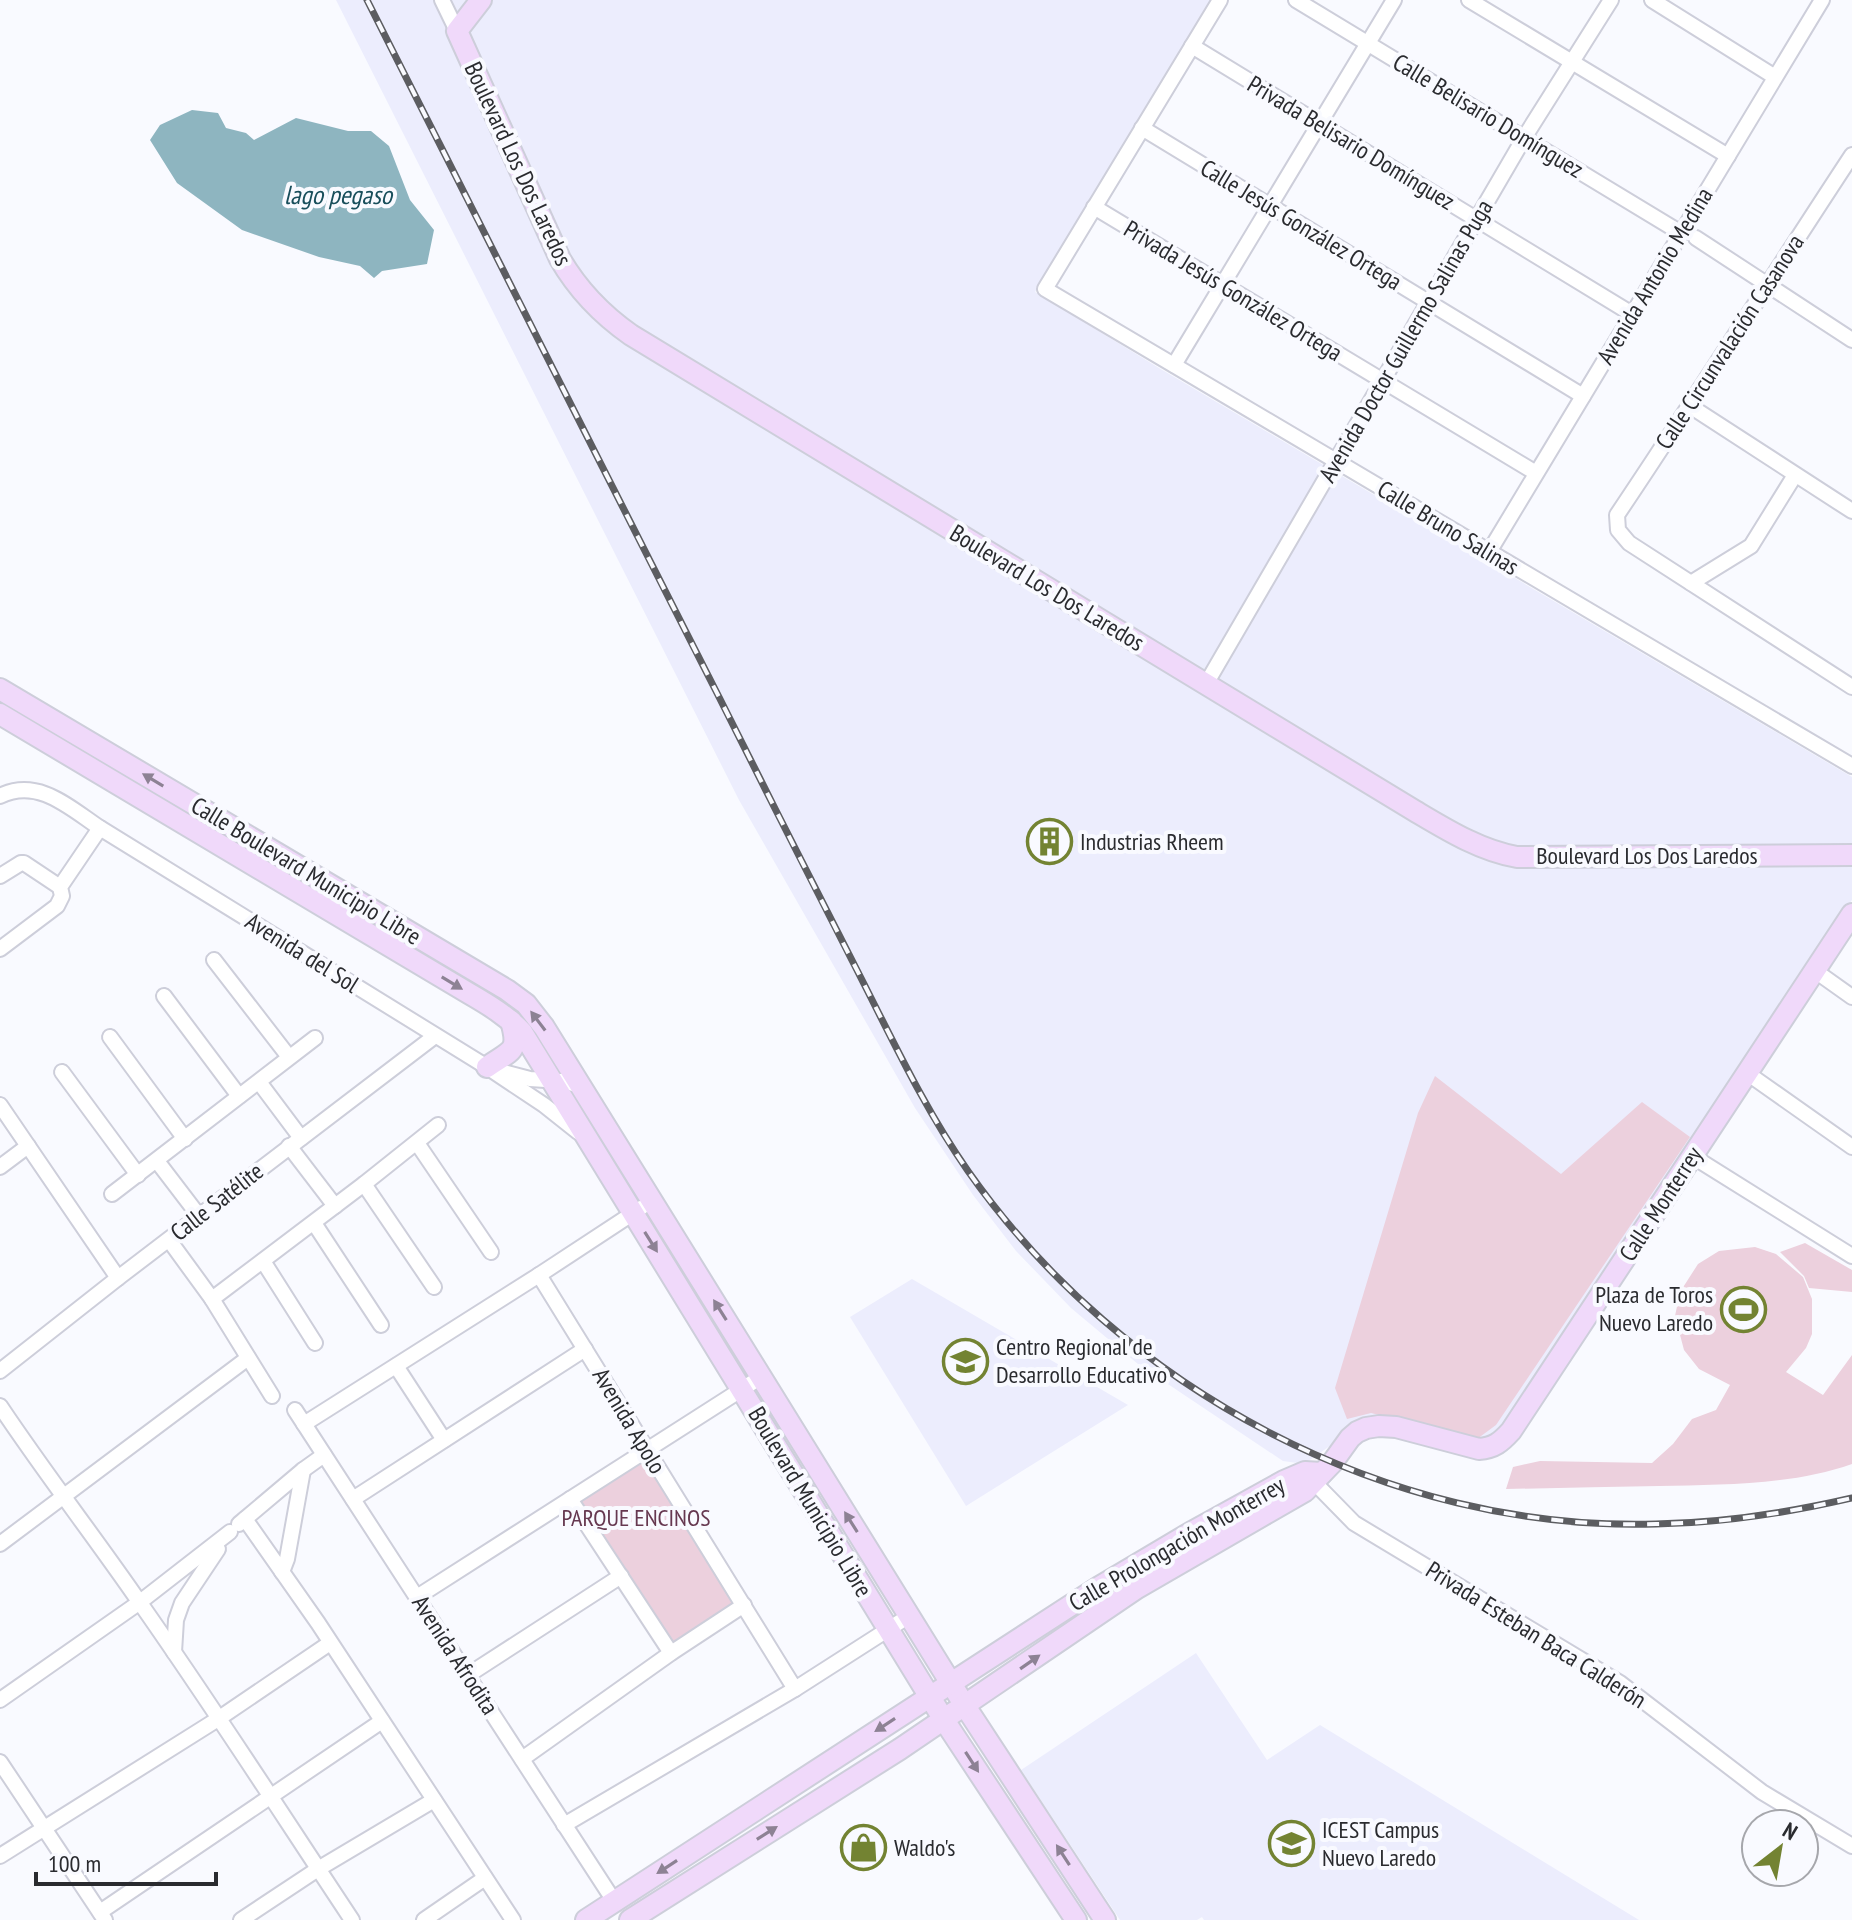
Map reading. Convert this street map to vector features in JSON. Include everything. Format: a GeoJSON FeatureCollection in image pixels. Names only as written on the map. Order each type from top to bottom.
{"type":"FeatureCollection","features":[{"type":"Feature","properties":{"kind":"main road"},"geometry":{"type":"LineString","coordinates":[[457,31],[481,0]]}},
{"type":"Feature","properties":{"kind":"main road","name":"Boulevard Los Dos Laredos"},"geometry":{"type":"LineString","coordinates":[[457,31],[560,259],[580,290],[608,319],[1439,825],[1503,855],[1517,857],[1852,855]]}},
{"type":"Feature","properties":{"kind":"main road","name":"Calle Boulevard Municipio Libre"},"geometry":{"type":"LineString","coordinates":[[0,689],[507,990],[526,1004],[544,1027],[581,1086]]}},
{"type":"Feature","properties":{"kind":"main road","name":"Calle Boulevard Municipio Libre"},"geometry":{"type":"LineString","coordinates":[[0,714],[511,1021],[522,1032],[551,1080]]}},
{"type":"Feature","properties":{"kind":"main road","name":"Calle Monterrey"},"geometry":{"type":"LineString","coordinates":[[1314,1476],[1332,1463],[1350,1438],[1366,1428],[1396,1427],[1479,1449],[1491,1448],[1502,1442],[1852,914]]}},
{"type":"Feature","properties":{"kind":"main road"},"geometry":{"type":"LineString","coordinates":[[487,1067],[514,1046],[516,1040],[511,1021]]}},
{"type":"Feature","properties":{"kind":"main road","name":"Boulevard Municipio Libre"},"geometry":{"type":"LineString","coordinates":[[551,1080],[944,1720],[1075,1920]]}},
{"type":"Feature","properties":{"kind":"main road","name":"Boulevard Municipio Libre"},"geometry":{"type":"LineString","coordinates":[[581,1086],[951,1684],[1101,1913]]}},
{"type":"Feature","properties":{"kind":"main road","name":"Calle Prolongación Monterrey"},"geometry":{"type":"LineString","coordinates":[[586,1920],[1099,1587],[1284,1481],[1314,1476]]}},
{"type":"Feature","properties":{"kind":"main road","name":"Calle Prolongación Monterrey"},"geometry":{"type":"LineString","coordinates":[[630,1920],[867,1771],[1137,1588],[1293,1499],[1314,1476]]}},
{"type":"Feature","properties":{"kind":"main road"},"geometry":{"type":"LineString","coordinates":[[849,1565],[870,1552]]}},
{"type":"Feature","properties":{"kind":"main road"},"geometry":{"type":"LineString","coordinates":[[937,1661],[961,1665],[1013,1636],[1024,1636]]}},
{"type":"Feature","properties":{"kind":"main road"},"geometry":{"type":"LineString","coordinates":[[1075,1920],[1101,1913]]}},
{"type":"Feature","properties":{"kind":"street","name":"Boulevard Los Dos Laredos"},"geometry":{"type":"LineString","coordinates":[[442,0],[457,31]]}},
{"type":"Feature","properties":{"kind":"street"},"geometry":{"type":"LineString","coordinates":[[1094,207],[1220,0]]}},
{"type":"Feature","properties":{"kind":"street","name":"Calle Belisario Domínguez"},"geometry":{"type":"LineString","coordinates":[[1296,0],[1689,235],[1852,340]]}},
{"type":"Feature","properties":{"kind":"street"},"geometry":{"type":"LineString","coordinates":[[1174,365],[1394,0]]}},
{"type":"Feature","properties":{"kind":"street"},"geometry":{"type":"LineString","coordinates":[[1469,0],[1728,156]]}},
{"type":"Feature","properties":{"kind":"street","name":"Avenida Doctor Guillermo Salinas Puga"},"geometry":{"type":"LineString","coordinates":[[1206,684],[1524,138],[1611,0]]}},
{"type":"Feature","properties":{"kind":"street"},"geometry":{"type":"LineString","coordinates":[[1652,0],[1775,77]]}},
{"type":"Feature","properties":{"kind":"street","name":"Avenida Antonio Medina"},"geometry":{"type":"LineString","coordinates":[[1489,552],[1632,314],[1689,235],[1728,156],[1822,0]]}},
{"type":"Feature","properties":{"kind":"street","name":"Privada Belisario Domínguez"},"geometry":{"type":"LineString","coordinates":[[1192,46],[1632,314]]}},
{"type":"Feature","properties":{"kind":"street","name":"Calle Jesús González Ortega"},"geometry":{"type":"LineString","coordinates":[[1142,128],[1583,396]]}},
{"type":"Feature","properties":{"kind":"street","name":"Calle Circunvalación Casanova"},"geometry":{"type":"LineString","coordinates":[[1691,583],[1629,543],[1618,530],[1617,515],[1852,155]]}},
{"type":"Feature","properties":{"kind":"street","name":"Privada Jesús González Ortega"},"geometry":{"type":"LineString","coordinates":[[1094,207],[1536,473]]}},
{"type":"Feature","properties":{"kind":"street","name":"Calle Bruno Salinas"},"geometry":{"type":"LineString","coordinates":[[1094,207],[1045,289],[1852,766]]}},
{"type":"Feature","properties":{"kind":"street"},"geometry":{"type":"LineString","coordinates":[[1690,406],[1852,511]]}},
{"type":"Feature","properties":{"kind":"street"},"geometry":{"type":"LineString","coordinates":[[1795,475],[1751,546],[1691,583],[1852,687]]}},
{"type":"Feature","properties":{"kind":"street","name":"Avenida del Sol"},"geometry":{"type":"LineString","coordinates":[[0,796],[21,788],[34,790],[63,803],[487,1067],[557,1114],[592,1147]]}},
{"type":"Feature","properties":{"kind":"street"},"geometry":{"type":"LineString","coordinates":[[60,887],[100,828]]}},
{"type":"Feature","properties":{"kind":"street"},"geometry":{"type":"LineString","coordinates":[[0,876],[24,863],[60,887],[62,896],[57,906],[0,949]]}},
{"type":"Feature","properties":{"kind":"street"},"geometry":{"type":"LineString","coordinates":[[214,960],[289,1057]]}},
{"type":"Feature","properties":{"kind":"street"},"geometry":{"type":"LineString","coordinates":[[1814,970],[1852,997]]}},
{"type":"Feature","properties":{"kind":"street"},"geometry":{"type":"LineString","coordinates":[[164,996],[239,1096]]}},
{"type":"Feature","properties":{"kind":"street","name":"Calle Satélite"},"geometry":{"type":"LineString","coordinates":[[0,1371],[435,1036]]}},
{"type":"Feature","properties":{"kind":"street"},"geometry":{"type":"LineString","coordinates":[[110,1037],[185,1139]]}},
{"type":"Feature","properties":{"kind":"street"},"geometry":{"type":"LineString","coordinates":[[112,1194],[315,1038]]}},
{"type":"Feature","properties":{"kind":"street"},"geometry":{"type":"LineString","coordinates":[[487,1067],[530,1079],[581,1086]]}},
{"type":"Feature","properties":{"kind":"street"},"geometry":{"type":"LineString","coordinates":[[62,1072],[138,1175]]}},
{"type":"Feature","properties":{"kind":"street"},"geometry":{"type":"LineString","coordinates":[[1747,1073],[1852,1147]]}},
{"type":"Feature","properties":{"kind":"street"},"geometry":{"type":"LineString","coordinates":[[259,1082],[335,1206]]}},
{"type":"Feature","properties":{"kind":"street"},"geometry":{"type":"LineString","coordinates":[[0,1105],[118,1278]]}},
{"type":"Feature","properties":{"kind":"street"},"geometry":{"type":"LineString","coordinates":[[212,1299],[438,1125]]}},
{"type":"Feature","properties":{"kind":"street"},"geometry":{"type":"LineString","coordinates":[[417,1143],[491,1252]]}},
{"type":"Feature","properties":{"kind":"street"},"geometry":{"type":"LineString","coordinates":[[0,1167],[28,1146]]}},
{"type":"Feature","properties":{"kind":"street"},"geometry":{"type":"LineString","coordinates":[[1692,1156],[1852,1256]]}},
{"type":"Feature","properties":{"kind":"street"},"geometry":{"type":"LineString","coordinates":[[157,1161],[199,1216]]}},
{"type":"Feature","properties":{"kind":"street"},"geometry":{"type":"LineString","coordinates":[[364,1184],[434,1287]]}},
{"type":"Feature","properties":{"kind":"street"},"geometry":{"type":"LineString","coordinates":[[304,1424],[652,1201]]}},
{"type":"Feature","properties":{"kind":"street"},"geometry":{"type":"LineString","coordinates":[[314,1223],[381,1325]]}},
{"type":"Feature","properties":{"kind":"street"},"geometry":{"type":"LineString","coordinates":[[169,1240],[212,1299],[272,1396]]}},
{"type":"Feature","properties":{"kind":"street"},"geometry":{"type":"LineString","coordinates":[[263,1261],[315,1343]]}},
{"type":"Feature","properties":{"kind":"street","name":"Avenida Apolo"},"geometry":{"type":"LineString","coordinates":[[539,1275],[795,1689]]}},
{"type":"Feature","properties":{"kind":"street"},"geometry":{"type":"LineString","coordinates":[[353,1499],[585,1349]]}},
{"type":"Feature","properties":{"kind":"street"},"geometry":{"type":"LineString","coordinates":[[0,1544],[248,1358]]}},
{"type":"Feature","properties":{"kind":"street"},"geometry":{"type":"LineString","coordinates":[[396,1366],[444,1440]]}},
{"type":"Feature","properties":{"kind":"street"},"geometry":{"type":"LineString","coordinates":[[417,1597],[761,1377]]}},
{"type":"Feature","properties":{"kind":"street"},"geometry":{"type":"LineString","coordinates":[[0,1406],[140,1602],[352,1920]]}},
{"type":"Feature","properties":{"kind":"street","name":"Avenida Afrodita"},"geometry":{"type":"LineString","coordinates":[[295,1410],[614,1901]]}},
{"type":"Feature","properties":{"kind":"street"},"geometry":{"type":"LineString","coordinates":[[0,1700],[140,1602],[324,1455]]}},
{"type":"Feature","properties":{"kind":"street"},"geometry":{"type":"LineString","coordinates":[[282,1572],[303,1470]]}},
{"type":"Feature","properties":{"kind":"street","name":"Privada Esteban Baca Calderón"},"geometry":{"type":"LineString","coordinates":[[1314,1476],[1354,1523],[1620,1683],[1762,1792],[1852,1846]]}},
{"type":"Feature","properties":{"kind":"street"},"geometry":{"type":"LineString","coordinates":[[570,1499],[671,1653]]}},
{"type":"Feature","properties":{"kind":"street"},"geometry":{"type":"LineString","coordinates":[[245,1519],[318,1623],[513,1920]]}},
{"type":"Feature","properties":{"kind":"street"},"geometry":{"type":"LineString","coordinates":[[174,1652],[176,1620],[182,1603],[230,1532]]}},
{"type":"Feature","properties":{"kind":"street"},"geometry":{"type":"LineString","coordinates":[[468,1675],[621,1576]]}},
{"type":"Feature","properties":{"kind":"street"},"geometry":{"type":"LineString","coordinates":[[522,1759],[744,1605]]}},
{"type":"Feature","properties":{"kind":"street"},"geometry":{"type":"LineString","coordinates":[[564,1825],[795,1689],[909,1616]]}},
{"type":"Feature","properties":{"kind":"street"},"geometry":{"type":"LineString","coordinates":[[0,1856],[218,1719],[330,1643]]}},
{"type":"Feature","properties":{"kind":"street"},"geometry":{"type":"LineString","coordinates":[[0,1762],[103,1916],[382,1721]]}},
{"type":"Feature","properties":{"kind":"street"},"geometry":{"type":"LineString","coordinates":[[241,1920],[318,1869],[434,1800]]}},
{"type":"Feature","properties":{"kind":"street"},"geometry":{"type":"LineString","coordinates":[[424,1920],[485,1878]]}},
{"type":"Feature","properties":{"kind":"shaded area"},"geometry":{"type":"Polygon","coordinates":[[[336,0],[1216,0],[1035,292],[1852,777],[1852,900],[1494,1451],[1357,1427],[1304,1464],[1283,1461],[1138,1364],[1071,1308],[1016,1251],[973,1195],[915,1108],[739,800],[336,0]]]}},
{"type":"Feature","properties":{"kind":"shaded area","name":"Centro Regional de Desarrollo Educativo"},"geometry":{"type":"Polygon","coordinates":[[[912,1279],[1128,1405],[966,1506],[850,1317],[912,1279]]]}},
{"type":"Feature","properties":{"kind":"shaded area","name":"ICEST Campus Nuevo Laredo"},"geometry":{"type":"Polygon","coordinates":[[[1196,1653],[1267,1760],[1320,1725],[1639,1920],[1204,1920],[1202,1917],[1197,1920],[1120,1920],[1021,1770],[1196,1653]]]}},
{"type":"Feature","properties":{"kind":"green space"},"geometry":{"type":"Polygon","coordinates":[[[1435,1076],[1561,1174],[1642,1102],[1690,1137],[1496,1425],[1477,1439],[1371,1413],[1347,1419],[1335,1388],[1418,1113],[1435,1076]]]}},
{"type":"Feature","properties":{"kind":"green space"},"geometry":{"type":"Polygon","coordinates":[[[1805,1243],[1852,1270],[1852,1292],[1809,1288],[1804,1276],[1780,1252],[1805,1243]]]}},
{"type":"Feature","properties":{"kind":"green space"},"geometry":{"type":"Polygon","coordinates":[[[1755,1247],[1776,1254],[1803,1277],[1812,1299],[1812,1334],[1806,1348],[1786,1372],[1823,1395],[1852,1355],[1852,1464],[1806,1476],[1757,1482],[1506,1489],[1513,1467],[1540,1461],[1652,1463],[1673,1444],[1692,1419],[1716,1410],[1730,1385],[1699,1369],[1684,1350],[1675,1316],[1680,1292],[1698,1264],[1719,1251],[1755,1247]]]}},
{"type":"Feature","properties":{"kind":"green space","name":"PARQUE ENCINOS"},"geometry":{"type":"Polygon","coordinates":[[[646,1449],[744,1605],[671,1653],[570,1499],[646,1449]]]}},
{"type":"Feature","properties":{"kind":"water","name":"lago pegaso"},"geometry":{"type":"Polygon","coordinates":[[[192,110],[218,113],[226,128],[246,133],[254,140],[296,118],[348,131],[371,131],[389,146],[410,200],[434,230],[427,264],[382,271],[374,278],[360,266],[319,257],[242,230],[177,183],[150,140],[160,125],[192,110]]]}},
{"type":"Feature","properties":{"kind":"railway"},"geometry":{"type":"LineString","coordinates":[[367,0],[911,1076],[968,1171],[1030,1249],[1102,1319],[1182,1381],[1269,1432],[1361,1473],[1457,1503],[1556,1520],[1656,1524],[1755,1516],[1852,1498]]}},
{"type":"Feature","properties":{"kind":"place","name":"Industrias Rheem"},"geometry":{"type":"Point","coordinates":[1049,842]}},
{"type":"Feature","properties":{"kind":"place","name":"Plaza de Toros Nuevo Laredo"},"geometry":{"type":"Point","coordinates":[1744,1309]}},
{"type":"Feature","properties":{"kind":"place","name":"Centro Regional de Desarrollo Educativo"},"geometry":{"type":"Point","coordinates":[965,1361]}},
{"type":"Feature","properties":{"kind":"place","name":"ICEST Campus Nuevo Laredo"},"geometry":{"type":"Point","coordinates":[1291,1844]}},
{"type":"Feature","properties":{"kind":"place","name":"Waldo's"},"geometry":{"type":"Point","coordinates":[863,1848]}}]}
